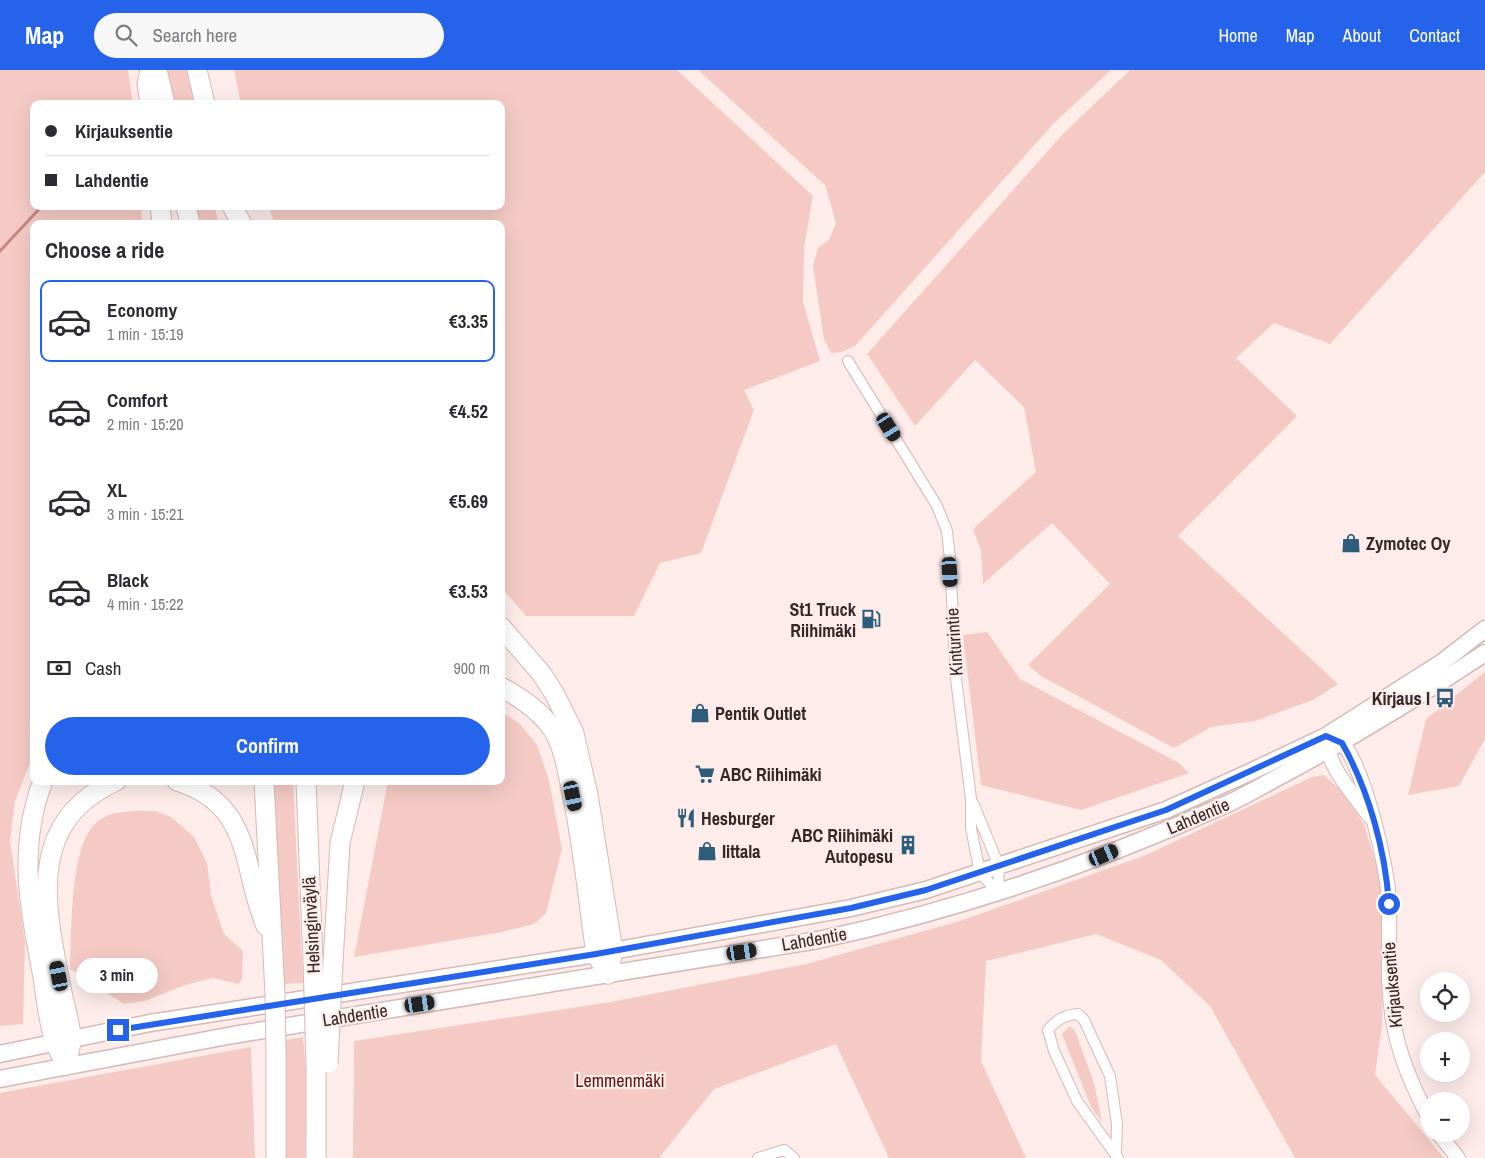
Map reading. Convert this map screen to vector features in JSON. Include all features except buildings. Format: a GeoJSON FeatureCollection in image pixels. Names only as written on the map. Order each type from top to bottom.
{"type":"FeatureCollection","features":[{"type":"Feature","properties":{"kind":"highway"},"geometry":{"type":"LineString","coordinates":[[150,70],[148,84],[150,100]]}},
{"type":"Feature","properties":{"kind":"highway"},"geometry":{"type":"LineString","coordinates":[[157,70],[164,100]]}},
{"type":"Feature","properties":{"kind":"highway"},"geometry":{"type":"LineString","coordinates":[[197,70],[203,100]]}},
{"type":"Feature","properties":{"kind":"highway"},"geometry":{"type":"LineString","coordinates":[[505,632],[541,673],[554,693],[574,733],[588,795],[608,974]]}},
{"type":"Feature","properties":{"kind":"highway"},"geometry":{"type":"LineString","coordinates":[[505,689],[526,702],[548,722],[566,761],[605,952]]}},
{"type":"Feature","properties":{"kind":"highway"},"geometry":{"type":"LineString","coordinates":[[42,785],[32,816],[26,854],[28,881],[34,929],[63,1040]]}},
{"type":"Feature","properties":{"kind":"highway"},"geometry":{"type":"LineString","coordinates":[[66,1065],[46,895],[49,860],[58,833],[77,807],[88,796],[109,785]]}},
{"type":"Feature","properties":{"kind":"highway"},"geometry":{"type":"LineString","coordinates":[[186,785],[220,805],[236,828],[244,843],[258,907],[272,942]]}},
{"type":"Feature","properties":{"kind":"highway"},"geometry":{"type":"LineString","coordinates":[[264,785],[275,994],[276,1158]]}},
{"type":"Feature","properties":{"kind":"highway","name":"Helsinginväylä"},"geometry":{"type":"LineString","coordinates":[[306,785],[313,961],[322,1063],[317,1110],[316,1158]]}},
{"type":"Feature","properties":{"kind":"highway"},"geometry":{"type":"LineString","coordinates":[[322,1063],[333,962],[340,843],[354,785]]}},
{"type":"Feature","properties":{"kind":"main road","name":"Lahdentie"},"geometry":{"type":"LineString","coordinates":[[0,1079],[66,1065],[234,1035],[856,932],[998,892],[1088,862],[1229,804],[1326,743],[1441,663],[1485,629]]}},
{"type":"Feature","properties":{"kind":"main road","name":"Lahdentie"},"geometry":{"type":"LineString","coordinates":[[0,1054],[150,1023],[605,952],[851,908],[926,890],[1166,810],[1326,743],[1342,743],[1485,653]]}},
{"type":"Feature","properties":{"kind":"street","name":"Kinturintie"},"geometry":{"type":"LineString","coordinates":[[848,361],[933,498],[947,531],[958,697],[971,799],[971,828],[980,873]]}},
{"type":"Feature","properties":{"kind":"street","name":"Kirjauksentie"},"geometry":{"type":"LineString","coordinates":[[1326,743],[1334,767],[1371,818]]}},
{"type":"Feature","properties":{"kind":"street","name":"Kirjauksentie"},"geometry":{"type":"LineString","coordinates":[[1342,743],[1362,784],[1387,874],[1389,904],[1387,960],[1394,1025],[1412,1086],[1420,1101]]}},
{"type":"Feature","properties":{"kind":"street","name":"Kinturintie"},"geometry":{"type":"LineString","coordinates":[[971,799],[999,866],[998,892]]}},
{"type":"Feature","properties":{"kind":"street"},"geometry":{"type":"LineString","coordinates":[[980,873],[998,892]]}},
{"type":"Feature","properties":{"kind":"street"},"geometry":{"type":"LineString","coordinates":[[1078,1014],[1084,1020],[1110,1076],[1117,1124],[1117,1156],[1076,1101],[1054,1051],[1048,1030],[1056,1020],[1068,1015],[1078,1014]]}},
{"type":"Feature","properties":{"kind":"street"},"geometry":{"type":"LineString","coordinates":[[1445,1142],[1458,1158]]}},
{"type":"Feature","properties":{"kind":"street"},"geometry":{"type":"LineString","coordinates":[[758,1158],[784,1150],[794,1158]]}},
{"type":"Feature","properties":{"kind":"green space"},"geometry":{"type":"Polygon","coordinates":[[[0,70],[128,70],[132,100],[30,100],[30,210],[141,210],[142,220],[30,220],[30,763],[15,801],[10,841],[25,942],[23,1024],[0,1026],[0,70]]]}},
{"type":"Feature","properties":{"kind":"green space"},"geometry":{"type":"Polygon","coordinates":[[[165,70],[187,70],[193,100],[172,100],[165,70]]]}},
{"type":"Feature","properties":{"kind":"green space"},"geometry":{"type":"Polygon","coordinates":[[[234,70],[677,70],[813,196],[804,248],[803,302],[820,361],[744,390],[754,410],[701,553],[660,563],[634,616],[526,616],[505,592],[505,220],[273,220],[270,210],[505,210],[505,100],[240,100],[234,70]]]}},
{"type":"Feature","properties":{"kind":"green space"},"geometry":{"type":"Polygon","coordinates":[[[698,70],[1111,70],[1054,123],[856,345],[842,352],[831,353],[824,340],[813,266],[818,248],[829,240],[836,223],[825,185],[698,70]]]}},
{"type":"Feature","properties":{"kind":"green space"},"geometry":{"type":"Polygon","coordinates":[[[1130,70],[1485,70],[1485,172],[1330,344],[1274,323],[1236,358],[1297,416],[1178,536],[1338,684],[1313,700],[1255,721],[1211,727],[1174,748],[1041,676],[1028,665],[1110,584],[1052,523],[983,584],[981,551],[973,529],[1036,472],[1024,407],[975,360],[915,426],[867,354],[1063,134],[1130,70]]]}},
{"type":"Feature","properties":{"kind":"green space"},"geometry":{"type":"Polygon","coordinates":[[[197,210],[216,210],[217,220],[198,220],[197,210]]]}},
{"type":"Feature","properties":{"kind":"green space"},"geometry":{"type":"Polygon","coordinates":[[[987,632],[1020,679],[1179,763],[1189,773],[1081,810],[981,785],[963,635],[987,632]]]}},
{"type":"Feature","properties":{"kind":"green space"},"geometry":{"type":"Polygon","coordinates":[[[1485,672],[1485,739],[1459,786],[1408,795],[1426,719],[1485,672]]]}},
{"type":"Feature","properties":{"kind":"green space"},"geometry":{"type":"Polygon","coordinates":[[[505,714],[520,724],[537,745],[549,780],[562,849],[546,913],[534,924],[502,932],[354,957],[387,785],[505,785],[505,714]]]}},
{"type":"Feature","properties":{"kind":"green space","name":"Lemmenmäki"},"geometry":{"type":"Polygon","coordinates":[[[1324,775],[1344,793],[1364,824],[1380,877],[1382,904],[1382,1025],[1375,1075],[1420,1129],[1420,1142],[1431,1142],[1444,1158],[1295,1158],[1210,1006],[1161,960],[1096,934],[986,961],[981,1061],[1026,1158],[889,1158],[836,1044],[714,1089],[659,1158],[353,1158],[354,1041],[611,1002],[806,964],[960,921],[1146,855],[1312,777],[1324,775]]]}},
{"type":"Feature","properties":{"kind":"green space"},"geometry":{"type":"Polygon","coordinates":[[[272,785],[293,785],[303,983],[282,984],[272,785]]]}},
{"type":"Feature","properties":{"kind":"green space"},"geometry":{"type":"Polygon","coordinates":[[[134,811],[155,811],[171,817],[194,837],[207,863],[211,895],[224,934],[243,951],[242,980],[238,984],[213,978],[185,985],[145,1001],[124,1004],[70,969],[72,914],[76,871],[80,852],[87,836],[99,820],[108,815],[134,811]]]}},
{"type":"Feature","properties":{"kind":"green space"},"geometry":{"type":"Polygon","coordinates":[[[1070,1026],[1075,1031],[1094,1083],[1102,1122],[1091,1107],[1062,1034],[1070,1026]]]}},
{"type":"Feature","properties":{"kind":"green space"},"geometry":{"type":"Polygon","coordinates":[[[303,1037],[307,1084],[305,1158],[285,1158],[285,1040],[303,1037]]]}},
{"type":"Feature","properties":{"kind":"green space"},"geometry":{"type":"Polygon","coordinates":[[[251,1047],[255,1158],[0,1158],[0,1093],[251,1047]]]}},
{"type":"Feature","properties":{"kind":"waterway"},"geometry":{"type":"LineString","coordinates":[[0,251],[38,210]]}},
{"type":"Feature","properties":{"kind":"place","name":"Zymotec Oy"},"geometry":{"type":"Point","coordinates":[1351,543]}},
{"type":"Feature","properties":{"kind":"place","name":"St1 Truck Riihimäki"},"geometry":{"type":"Point","coordinates":[871,619]}},
{"type":"Feature","properties":{"kind":"place","name":"Kirjaus I"},"geometry":{"type":"Point","coordinates":[1445,698]}},
{"type":"Feature","properties":{"kind":"place","name":"Pentik Outlet"},"geometry":{"type":"Point","coordinates":[700,713]}},
{"type":"Feature","properties":{"kind":"place","name":"ABC Riihimäki"},"geometry":{"type":"Point","coordinates":[705,774]}},
{"type":"Feature","properties":{"kind":"place","name":"Hesburger"},"geometry":{"type":"Point","coordinates":[686,818]}},
{"type":"Feature","properties":{"kind":"place","name":"ABC Riihimäki Autopesu"},"geometry":{"type":"Point","coordinates":[908,845]}},
{"type":"Feature","properties":{"kind":"place","name":"Iittala"},"geometry":{"type":"Point","coordinates":[707,851]}},
{"type":"Feature","properties":{"kind":"route"},"geometry":{"type":"LineString","coordinates":[[118,1030],[150,1023],[596,954],[851,908],[926,890],[1166,810],[1326,736],[1342,743],[1353,762],[1362,784],[1387,874],[1389,904]]}}]}
